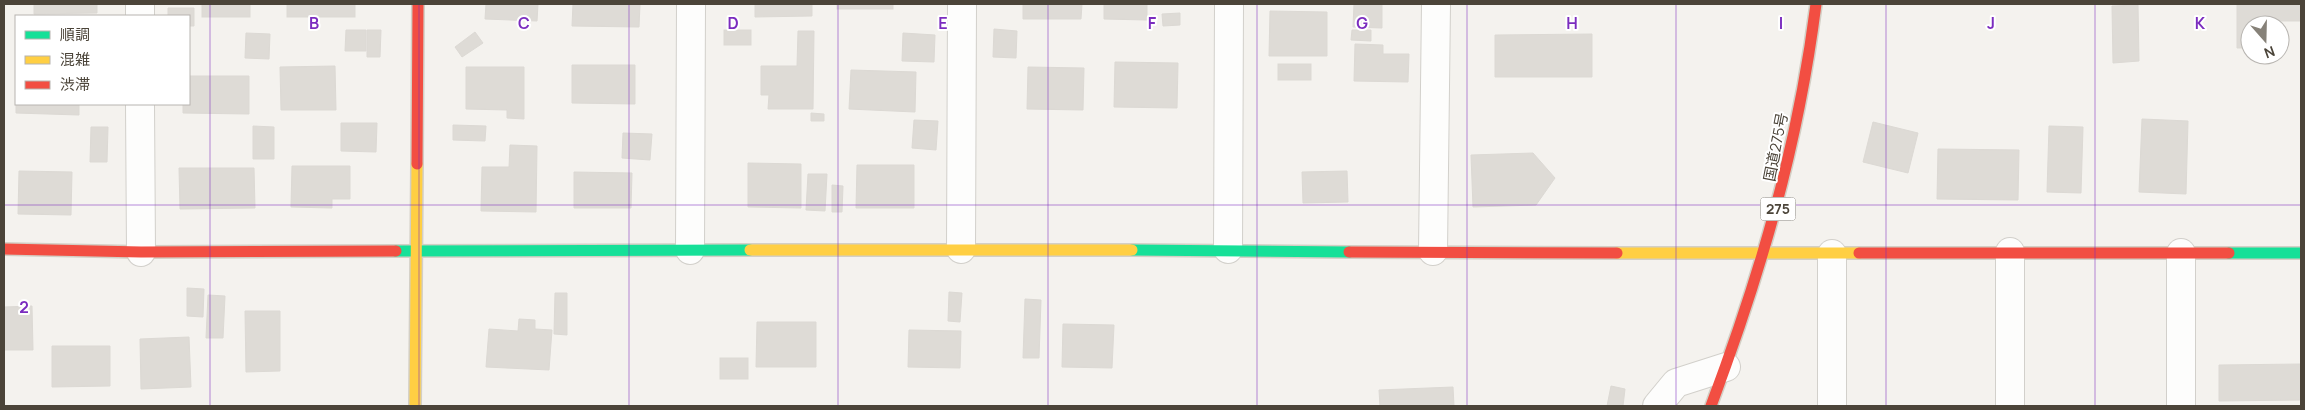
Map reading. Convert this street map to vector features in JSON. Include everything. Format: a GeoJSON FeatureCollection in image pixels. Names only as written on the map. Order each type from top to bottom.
{"type":"FeatureCollection","features":[{"type":"Feature","properties":{"kind":"main road"},"geometry":{"type":"LineString","coordinates":[[415,406],[418,4]]}},
{"type":"Feature","properties":{"kind":"main road","name":"国道275号"},"geometry":{"type":"LineString","coordinates":[[1711,406],[1726,367],[1783,193],[1811,51],[1816,4]]}},
{"type":"Feature","properties":{"kind":"main road"},"geometry":{"type":"LineString","coordinates":[[4,250],[141,252],[1228,249],[1764,254],[2010,252],[2301,253]]}},
{"type":"Feature","properties":{"kind":"street"},"geometry":{"type":"LineString","coordinates":[[690,250],[691,4]]}},
{"type":"Feature","properties":{"kind":"street"},"geometry":{"type":"LineString","coordinates":[[961,249],[962,4]]}},
{"type":"Feature","properties":{"kind":"street"},"geometry":{"type":"LineString","coordinates":[[1228,249],[1230,4]]}},
{"type":"Feature","properties":{"kind":"street"},"geometry":{"type":"LineString","coordinates":[[1433,251],[1436,4]]}},
{"type":"Feature","properties":{"kind":"street"},"geometry":{"type":"LineString","coordinates":[[140,105],[141,252]]}},
{"type":"Feature","properties":{"kind":"street"},"geometry":{"type":"LineString","coordinates":[[2010,252],[2010,406]]}},
{"type":"Feature","properties":{"kind":"street"},"geometry":{"type":"LineString","coordinates":[[2181,253],[2181,406]]}},
{"type":"Feature","properties":{"kind":"street"},"geometry":{"type":"LineString","coordinates":[[1832,254],[1832,406]]}},
{"type":"Feature","properties":{"kind":"street"},"geometry":{"type":"LineString","coordinates":[[1657,406],[1676,382],[1726,367]]}},
{"type":"Feature","properties":{"kind":"building"},"geometry":{"type":"Polygon","coordinates":[[[34,4],[97,4],[97,13],[34,14],[34,4]]]}},
{"type":"Feature","properties":{"kind":"building"},"geometry":{"type":"Polygon","coordinates":[[[202,4],[250,4],[250,17],[202,17],[202,4]]]}},
{"type":"Feature","properties":{"kind":"building"},"geometry":{"type":"Polygon","coordinates":[[[287,4],[355,4],[355,17],[287,17],[287,4]]]}},
{"type":"Feature","properties":{"kind":"building"},"geometry":{"type":"Polygon","coordinates":[[[486,4],[538,4],[537,21],[485,19],[486,4]]]}},
{"type":"Feature","properties":{"kind":"building"},"geometry":{"type":"Polygon","coordinates":[[[573,4],[640,4],[639,27],[572,26],[573,4]]]}},
{"type":"Feature","properties":{"kind":"building"},"geometry":{"type":"Polygon","coordinates":[[[755,4],[812,4],[812,16],[755,17],[755,4]]]}},
{"type":"Feature","properties":{"kind":"building"},"geometry":{"type":"Polygon","coordinates":[[[837,4],[893,4],[893,9],[837,9],[837,4]]]}},
{"type":"Feature","properties":{"kind":"building"},"geometry":{"type":"Polygon","coordinates":[[[1023,4],[1082,4],[1081,19],[1023,19],[1023,4]]]}},
{"type":"Feature","properties":{"kind":"building"},"geometry":{"type":"Polygon","coordinates":[[[1104,4],[1147,4],[1147,20],[1104,19],[1104,4]]]}},
{"type":"Feature","properties":{"kind":"building"},"geometry":{"type":"Polygon","coordinates":[[[1354,4],[1382,4],[1382,28],[1353,27],[1354,4]]]}},
{"type":"Feature","properties":{"kind":"building"},"geometry":{"type":"Polygon","coordinates":[[[2237,4],[2301,4],[2301,21],[2290,21],[2290,15],[2240,15],[2240,48],[2237,48],[2237,4]]]}},
{"type":"Feature","properties":{"kind":"building"},"geometry":{"type":"Polygon","coordinates":[[[2138,5],[2139,61],[2113,63],[2112,6],[2138,5]]]}},
{"type":"Feature","properties":{"kind":"building"},"geometry":{"type":"Polygon","coordinates":[[[168,8],[194,8],[194,26],[190,26],[190,15],[168,15],[168,8]]]}},
{"type":"Feature","properties":{"kind":"building"},"geometry":{"type":"Polygon","coordinates":[[[1270,11],[1327,12],[1327,56],[1269,56],[1270,11]]]}},
{"type":"Feature","properties":{"kind":"building"},"geometry":{"type":"Polygon","coordinates":[[[1180,13],[1180,25],[1163,26],[1162,14],[1180,13]]]}},
{"type":"Feature","properties":{"kind":"building"},"geometry":{"type":"Polygon","coordinates":[[[994,29],[1017,31],[1016,58],[993,57],[994,29]]]}},
{"type":"Feature","properties":{"kind":"building"},"geometry":{"type":"Polygon","coordinates":[[[346,30],[366,30],[366,51],[345,51],[346,30]]]}},
{"type":"Feature","properties":{"kind":"building"},"geometry":{"type":"Polygon","coordinates":[[[367,30],[381,30],[380,57],[367,57],[367,30]]]}},
{"type":"Feature","properties":{"kind":"building"},"geometry":{"type":"Polygon","coordinates":[[[724,30],[751,30],[751,45],[724,45],[724,30]]]}},
{"type":"Feature","properties":{"kind":"building"},"geometry":{"type":"Polygon","coordinates":[[[1352,30],[1371,30],[1371,41],[1351,40],[1352,30]]]}},
{"type":"Feature","properties":{"kind":"building"},"geometry":{"type":"Polygon","coordinates":[[[798,31],[814,31],[813,109],[768,109],[769,95],[761,95],[761,66],[797,66],[798,31]]]}},
{"type":"Feature","properties":{"kind":"building"},"geometry":{"type":"Polygon","coordinates":[[[475,32],[483,43],[462,57],[455,47],[475,32]]]}},
{"type":"Feature","properties":{"kind":"building"},"geometry":{"type":"Polygon","coordinates":[[[246,33],[270,34],[269,59],[245,58],[246,33]]]}},
{"type":"Feature","properties":{"kind":"building"},"geometry":{"type":"Polygon","coordinates":[[[903,33],[935,35],[934,62],[902,61],[903,33]]]}},
{"type":"Feature","properties":{"kind":"building"},"geometry":{"type":"Polygon","coordinates":[[[1592,34],[1592,77],[1495,77],[1495,35],[1592,34]]]}},
{"type":"Feature","properties":{"kind":"building"},"geometry":{"type":"Polygon","coordinates":[[[1355,44],[1383,45],[1383,54],[1409,54],[1408,82],[1354,81],[1355,44]]]}},
{"type":"Feature","properties":{"kind":"building"},"geometry":{"type":"Polygon","coordinates":[[[1115,62],[1178,63],[1177,108],[1114,107],[1115,62]]]}},
{"type":"Feature","properties":{"kind":"building"},"geometry":{"type":"Polygon","coordinates":[[[1278,64],[1311,64],[1311,80],[1278,80],[1278,64]]]}},
{"type":"Feature","properties":{"kind":"building"},"geometry":{"type":"Polygon","coordinates":[[[572,65],[635,65],[635,104],[572,103],[572,65]]]}},
{"type":"Feature","properties":{"kind":"building"},"geometry":{"type":"Polygon","coordinates":[[[335,66],[336,110],[281,110],[280,67],[335,66]]]}},
{"type":"Feature","properties":{"kind":"building"},"geometry":{"type":"Polygon","coordinates":[[[466,67],[524,67],[524,119],[507,118],[507,110],[466,109],[466,67]]]}},
{"type":"Feature","properties":{"kind":"building"},"geometry":{"type":"Polygon","coordinates":[[[1028,67],[1084,68],[1083,110],[1027,109],[1028,67]]]}},
{"type":"Feature","properties":{"kind":"building"},"geometry":{"type":"Polygon","coordinates":[[[851,70],[916,72],[915,112],[849,109],[851,70]]]}},
{"type":"Feature","properties":{"kind":"building"},"geometry":{"type":"Polygon","coordinates":[[[190,76],[249,76],[249,114],[183,113],[183,105],[190,105],[190,76]]]}},
{"type":"Feature","properties":{"kind":"building"},"geometry":{"type":"Polygon","coordinates":[[[16,105],[79,105],[79,115],[16,113],[16,105]]]}},
{"type":"Feature","properties":{"kind":"building"},"geometry":{"type":"Polygon","coordinates":[[[811,113],[824,114],[824,121],[811,121],[811,113]]]}},
{"type":"Feature","properties":{"kind":"building"},"geometry":{"type":"Polygon","coordinates":[[[2142,119],[2188,121],[2186,194],[2139,192],[2142,119]]]}},
{"type":"Feature","properties":{"kind":"building"},"geometry":{"type":"Polygon","coordinates":[[[914,120],[938,121],[936,150],[912,148],[914,120]]]}},
{"type":"Feature","properties":{"kind":"building"},"geometry":{"type":"Polygon","coordinates":[[[1873,122],[1918,133],[1908,173],[1863,162],[1873,122]]]}},
{"type":"Feature","properties":{"kind":"building"},"geometry":{"type":"Polygon","coordinates":[[[341,123],[377,123],[376,152],[341,151],[341,123]]]}},
{"type":"Feature","properties":{"kind":"building"},"geometry":{"type":"Polygon","coordinates":[[[453,125],[486,126],[485,141],[453,140],[453,125]]]}},
{"type":"Feature","properties":{"kind":"building"},"geometry":{"type":"Polygon","coordinates":[[[253,126],[274,127],[274,159],[253,159],[253,126]]]}},
{"type":"Feature","properties":{"kind":"building"},"geometry":{"type":"Polygon","coordinates":[[[2049,126],[2083,127],[2081,193],[2047,192],[2049,126]]]}},
{"type":"Feature","properties":{"kind":"building"},"geometry":{"type":"Polygon","coordinates":[[[91,127],[108,127],[107,162],[90,162],[91,127]]]}},
{"type":"Feature","properties":{"kind":"building"},"geometry":{"type":"Polygon","coordinates":[[[623,133],[652,134],[650,160],[622,158],[623,133]]]}},
{"type":"Feature","properties":{"kind":"building"},"geometry":{"type":"Polygon","coordinates":[[[510,145],[537,146],[536,212],[481,211],[482,167],[509,167],[510,145]]]}},
{"type":"Feature","properties":{"kind":"building"},"geometry":{"type":"Polygon","coordinates":[[[1938,149],[2019,150],[2018,200],[1937,199],[1938,149]]]}},
{"type":"Feature","properties":{"kind":"building"},"geometry":{"type":"Polygon","coordinates":[[[1533,153],[1555,178],[1536,205],[1473,207],[1471,155],[1533,153]]]}},
{"type":"Feature","properties":{"kind":"building"},"geometry":{"type":"Polygon","coordinates":[[[748,163],[801,164],[801,208],[748,207],[748,163]]]}},
{"type":"Feature","properties":{"kind":"building"},"geometry":{"type":"Polygon","coordinates":[[[857,165],[914,165],[914,208],[856,208],[857,165]]]}},
{"type":"Feature","properties":{"kind":"building"},"geometry":{"type":"Polygon","coordinates":[[[292,166],[350,166],[350,199],[332,199],[332,208],[291,207],[292,166]]]}},
{"type":"Feature","properties":{"kind":"building"},"geometry":{"type":"Polygon","coordinates":[[[179,168],[254,168],[255,208],[180,209],[179,168]]]}},
{"type":"Feature","properties":{"kind":"building"},"geometry":{"type":"Polygon","coordinates":[[[19,171],[72,172],[71,215],[18,214],[19,171]]]}},
{"type":"Feature","properties":{"kind":"building"},"geometry":{"type":"Polygon","coordinates":[[[1347,171],[1348,202],[1303,203],[1302,172],[1347,171]]]}},
{"type":"Feature","properties":{"kind":"building"},"geometry":{"type":"Polygon","coordinates":[[[574,172],[632,173],[631,208],[574,208],[574,172]]]}},
{"type":"Feature","properties":{"kind":"building"},"geometry":{"type":"Polygon","coordinates":[[[808,174],[827,174],[825,211],[806,210],[808,174]]]}},
{"type":"Feature","properties":{"kind":"building"},"geometry":{"type":"Polygon","coordinates":[[[832,185],[843,186],[842,212],[832,212],[832,185]]]}},
{"type":"Feature","properties":{"kind":"building"},"geometry":{"type":"Polygon","coordinates":[[[187,288],[204,289],[203,317],[187,316],[187,288]]]}},
{"type":"Feature","properties":{"kind":"building"},"geometry":{"type":"Polygon","coordinates":[[[949,292],[962,293],[960,322],[948,321],[949,292]]]}},
{"type":"Feature","properties":{"kind":"building"},"geometry":{"type":"Polygon","coordinates":[[[555,293],[567,293],[567,335],[554,334],[555,293]]]}},
{"type":"Feature","properties":{"kind":"building"},"geometry":{"type":"Polygon","coordinates":[[[208,295],[225,296],[223,338],[206,338],[208,295]]]}},
{"type":"Feature","properties":{"kind":"building"},"geometry":{"type":"Polygon","coordinates":[[[1025,299],[1041,300],[1039,358],[1023,358],[1025,299]]]}},
{"type":"Feature","properties":{"kind":"building"},"geometry":{"type":"Polygon","coordinates":[[[32,306],[33,350],[4,350],[4,307],[32,306]]]}},
{"type":"Feature","properties":{"kind":"building"},"geometry":{"type":"Polygon","coordinates":[[[245,311],[280,311],[280,371],[246,372],[245,311]]]}},
{"type":"Feature","properties":{"kind":"building"},"geometry":{"type":"Polygon","coordinates":[[[519,319],[535,320],[535,329],[552,330],[549,370],[486,367],[489,329],[518,331],[519,319]]]}},
{"type":"Feature","properties":{"kind":"building"},"geometry":{"type":"Polygon","coordinates":[[[757,322],[816,322],[816,367],[756,367],[757,322]]]}},
{"type":"Feature","properties":{"kind":"building"},"geometry":{"type":"Polygon","coordinates":[[[1063,324],[1114,325],[1112,368],[1062,367],[1063,324]]]}},
{"type":"Feature","properties":{"kind":"building"},"geometry":{"type":"Polygon","coordinates":[[[909,330],[961,331],[960,368],[908,367],[909,330]]]}},
{"type":"Feature","properties":{"kind":"building"},"geometry":{"type":"Polygon","coordinates":[[[189,337],[191,387],[141,389],[140,339],[189,337]]]}},
{"type":"Feature","properties":{"kind":"building"},"geometry":{"type":"Polygon","coordinates":[[[52,346],[110,346],[110,386],[52,387],[52,346]]]}},
{"type":"Feature","properties":{"kind":"building"},"geometry":{"type":"Polygon","coordinates":[[[720,358],[748,358],[748,379],[720,379],[720,358]]]}},
{"type":"Feature","properties":{"kind":"building"},"geometry":{"type":"Polygon","coordinates":[[[2301,364],[2301,400],[2219,401],[2219,365],[2301,364]]]}},
{"type":"Feature","properties":{"kind":"building"},"geometry":{"type":"Polygon","coordinates":[[[1611,386],[1625,389],[1623,406],[1607,406],[1611,386]]]}},
{"type":"Feature","properties":{"kind":"building"},"geometry":{"type":"Polygon","coordinates":[[[1453,387],[1454,406],[1380,406],[1379,390],[1453,387]]]}},
{"type":"Feature","properties":{"kind":"traffic: fast"},"geometry":{"type":"LineString","coordinates":[[396,251],[750,250]]}},
{"type":"Feature","properties":{"kind":"traffic: fast"},"geometry":{"type":"LineString","coordinates":[[1132,250],[1349,252]]}},
{"type":"Feature","properties":{"kind":"traffic: fast"},"geometry":{"type":"LineString","coordinates":[[2229,253],[2301,253]]}},
{"type":"Feature","properties":{"kind":"traffic: slow"},"geometry":{"type":"LineString","coordinates":[[415,406],[417,164]]}},
{"type":"Feature","properties":{"kind":"traffic: slow"},"geometry":{"type":"LineString","coordinates":[[750,250],[1132,250]]}},
{"type":"Feature","properties":{"kind":"traffic: slow"},"geometry":{"type":"LineString","coordinates":[[1617,253],[1859,253]]}},
{"type":"Feature","properties":{"kind":"traffic: jam"},"geometry":{"type":"LineString","coordinates":[[417,164],[418,4]]}},
{"type":"Feature","properties":{"kind":"traffic: jam"},"geometry":{"type":"LineString","coordinates":[[1711,406],[1746,307],[1776,208],[1799,108],[1816,4]]}},
{"type":"Feature","properties":{"kind":"traffic: jam"},"geometry":{"type":"LineString","coordinates":[[4,249],[141,252],[396,251]]}},
{"type":"Feature","properties":{"kind":"traffic: jam"},"geometry":{"type":"LineString","coordinates":[[1349,252],[1617,253]]}},
{"type":"Feature","properties":{"kind":"traffic: jam"},"geometry":{"type":"LineString","coordinates":[[1859,253],[2229,253]]}}]}
